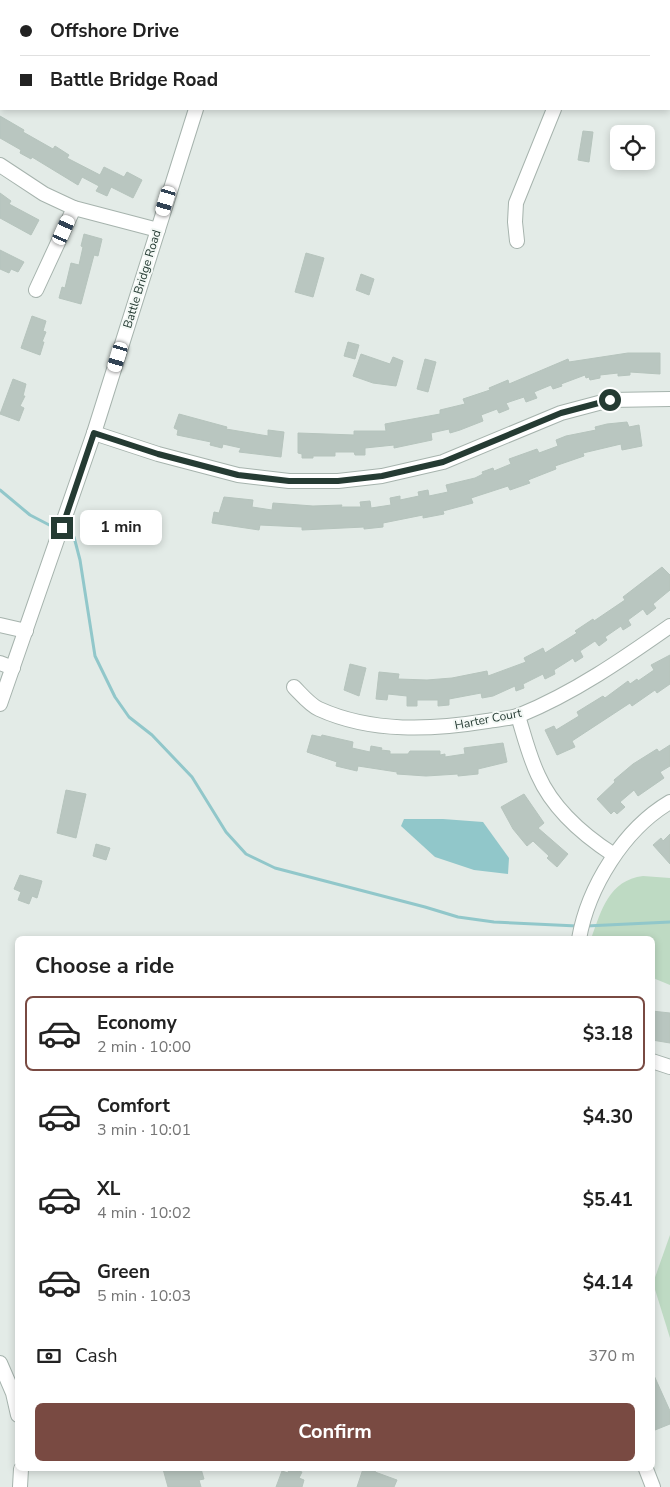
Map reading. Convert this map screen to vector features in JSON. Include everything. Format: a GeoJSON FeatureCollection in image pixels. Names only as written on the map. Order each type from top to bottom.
{"type":"FeatureCollection","features":[{"type":"Feature","properties":{"kind":"street","name":"Battle Bridge Road"},"geometry":{"type":"LineString","coordinates":[[0,704],[6,666],[26,631],[94,433],[196,110]]}},
{"type":"Feature","properties":{"kind":"street"},"geometry":{"type":"LineString","coordinates":[[517,242],[514,222],[516,203],[554,110]]}},
{"type":"Feature","properties":{"kind":"street"},"geometry":{"type":"LineString","coordinates":[[0,165],[44,194],[74,208],[158,230]]}},
{"type":"Feature","properties":{"kind":"street"},"geometry":{"type":"LineString","coordinates":[[36,290],[74,208]]}},
{"type":"Feature","properties":{"kind":"street"},"geometry":{"type":"LineString","coordinates":[[94,433],[158,454],[238,475],[289,481],[338,481],[382,476],[443,462],[561,413],[610,400],[670,399]]}},
{"type":"Feature","properties":{"kind":"street"},"geometry":{"type":"LineString","coordinates":[[0,625],[26,631]]}},
{"type":"Feature","properties":{"kind":"street","name":"Harter Court"},"geometry":{"type":"LineString","coordinates":[[294,687],[318,708],[373,725],[446,728],[518,716],[572,690],[670,626]]}},
{"type":"Feature","properties":{"kind":"street"},"geometry":{"type":"LineString","coordinates":[[518,716],[538,776],[561,812],[595,843],[614,855]]}},
{"type":"Feature","properties":{"kind":"street"},"geometry":{"type":"LineString","coordinates":[[579,936],[589,902],[614,855],[630,835],[649,817],[670,802]]}},
{"type":"Feature","properties":{"kind":"street"},"geometry":{"type":"LineString","coordinates":[[655,1062],[670,1067]]}},
{"type":"Feature","properties":{"kind":"street"},"geometry":{"type":"LineString","coordinates":[[0,1363],[15,1402]]}},
{"type":"Feature","properties":{"kind":"street"},"geometry":{"type":"LineString","coordinates":[[20,1487],[21,1471]]}},
{"type":"Feature","properties":{"kind":"street"},"geometry":{"type":"LineString","coordinates":[[647,1471],[653,1487]]}},
{"type":"Feature","properties":{"kind":"green space"},"geometry":{"type":"Polygon","coordinates":[[[643,876],[670,878],[670,985],[655,979],[655,936],[592,936],[608,898],[614,890],[631,879],[643,876]]]}},
{"type":"Feature","properties":{"kind":"green space"},"geometry":{"type":"Polygon","coordinates":[[[670,1235],[670,1338],[655,1289],[655,1277],[670,1235]]]}},
{"type":"Feature","properties":{"kind":"water"},"geometry":{"type":"Polygon","coordinates":[[[404,819],[483,822],[509,858],[508,874],[474,870],[435,857],[401,826],[404,819]]]}},
{"type":"Feature","properties":{"kind":"building"},"geometry":{"type":"Polygon","coordinates":[[[0,116],[53,149],[55,146],[69,155],[67,158],[100,175],[104,167],[124,177],[127,172],[142,180],[133,198],[111,187],[107,196],[96,191],[99,186],[82,177],[78,185],[32,157],[31,159],[20,153],[21,150],[0,138],[0,116]]]}},
{"type":"Feature","properties":{"kind":"building"},"geometry":{"type":"Polygon","coordinates":[[[583,131],[593,132],[589,162],[578,160],[583,131]]]}},
{"type":"Feature","properties":{"kind":"building"},"geometry":{"type":"Polygon","coordinates":[[[0,193],[11,201],[9,204],[39,220],[31,235],[0,218],[0,193]]]}},
{"type":"Feature","properties":{"kind":"building"},"geometry":{"type":"Polygon","coordinates":[[[84,234],[102,239],[98,256],[94,255],[81,304],[59,298],[62,287],[65,288],[71,263],[79,265],[84,234]]]}},
{"type":"Feature","properties":{"kind":"building"},"geometry":{"type":"Polygon","coordinates":[[[0,250],[24,262],[18,272],[11,269],[9,273],[0,269],[0,250]]]}},
{"type":"Feature","properties":{"kind":"building"},"geometry":{"type":"Polygon","coordinates":[[[306,253],[324,258],[313,297],[295,292],[306,253]]]}},
{"type":"Feature","properties":{"kind":"building"},"geometry":{"type":"Polygon","coordinates":[[[361,274],[374,279],[369,295],[356,290],[361,274]]]}},
{"type":"Feature","properties":{"kind":"building"},"geometry":{"type":"Polygon","coordinates":[[[32,316],[46,321],[43,331],[46,332],[40,355],[21,348],[32,316]]]}},
{"type":"Feature","properties":{"kind":"building"},"geometry":{"type":"Polygon","coordinates":[[[348,342],[359,345],[355,359],[344,356],[348,342]]]}},
{"type":"Feature","properties":{"kind":"building"},"geometry":{"type":"Polygon","coordinates":[[[628,353],[660,353],[660,374],[630,372],[630,375],[618,376],[618,373],[600,375],[600,378],[590,380],[585,375],[553,389],[551,385],[534,392],[537,398],[526,402],[524,397],[506,403],[509,409],[499,413],[497,409],[481,415],[483,421],[460,430],[450,433],[449,429],[431,433],[432,440],[394,448],[394,445],[365,448],[365,455],[355,455],[354,452],[335,452],[335,456],[302,458],[302,454],[298,453],[298,433],[354,435],[354,431],[386,431],[385,424],[440,414],[440,410],[465,404],[463,399],[490,390],[489,388],[508,380],[509,384],[568,359],[569,362],[628,353]]]}},
{"type":"Feature","properties":{"kind":"building"},"geometry":{"type":"Polygon","coordinates":[[[361,354],[390,364],[393,357],[403,361],[396,386],[373,383],[353,376],[361,354]]]}},
{"type":"Feature","properties":{"kind":"building"},"geometry":{"type":"Polygon","coordinates":[[[425,359],[436,362],[428,392],[417,389],[425,359]]]}},
{"type":"Feature","properties":{"kind":"building"},"geometry":{"type":"Polygon","coordinates":[[[13,379],[26,384],[23,396],[25,396],[20,406],[24,408],[19,421],[0,414],[13,379]]]}},
{"type":"Feature","properties":{"kind":"building"},"geometry":{"type":"Polygon","coordinates":[[[179,414],[227,427],[226,429],[268,436],[268,430],[284,432],[281,457],[239,452],[241,448],[223,444],[222,448],[210,445],[211,442],[177,435],[178,430],[174,428],[179,414]]]}},
{"type":"Feature","properties":{"kind":"building"},"geometry":{"type":"Polygon","coordinates":[[[627,422],[629,427],[639,425],[642,446],[622,450],[621,444],[583,453],[584,456],[555,466],[556,469],[528,480],[530,483],[510,490],[508,486],[471,498],[473,503],[443,511],[444,514],[423,518],[423,515],[383,523],[383,527],[364,529],[364,527],[302,530],[302,527],[260,525],[259,530],[212,523],[214,512],[219,513],[224,497],[253,500],[252,507],[272,510],[273,503],[361,507],[360,502],[370,501],[371,508],[391,505],[390,498],[400,496],[400,500],[419,496],[418,492],[428,490],[429,496],[448,492],[446,485],[475,478],[483,474],[482,472],[493,468],[494,471],[511,464],[509,459],[537,449],[539,453],[558,446],[556,440],[566,436],[596,430],[595,427],[607,424],[627,422]]]}},
{"type":"Feature","properties":{"kind":"building"},"geometry":{"type":"Polygon","coordinates":[[[662,567],[670,575],[670,590],[653,604],[656,608],[647,615],[643,609],[628,620],[631,625],[623,630],[621,626],[605,637],[607,640],[599,646],[595,641],[580,651],[583,657],[575,662],[573,658],[554,670],[555,674],[545,679],[543,674],[523,684],[524,688],[516,691],[515,686],[493,696],[482,698],[481,693],[449,699],[449,705],[438,706],[438,700],[417,700],[417,706],[407,706],[407,696],[388,694],[387,700],[376,699],[379,672],[399,674],[398,679],[427,680],[452,678],[487,671],[488,676],[526,662],[524,658],[543,648],[545,653],[577,633],[575,631],[593,619],[594,621],[625,600],[623,597],[662,567]]]}},
{"type":"Feature","properties":{"kind":"building"},"geometry":{"type":"Polygon","coordinates":[[[670,655],[670,684],[657,693],[655,690],[632,706],[630,703],[572,741],[575,747],[557,755],[545,730],[554,726],[556,730],[579,716],[577,712],[603,696],[605,698],[628,681],[630,684],[637,679],[638,681],[654,670],[651,665],[670,655]]]}},
{"type":"Feature","properties":{"kind":"building"},"geometry":{"type":"Polygon","coordinates":[[[350,664],[366,668],[359,696],[344,690],[350,664]]]}},
{"type":"Feature","properties":{"kind":"building"},"geometry":{"type":"Polygon","coordinates":[[[312,735],[321,737],[322,735],[353,742],[352,748],[370,752],[371,746],[390,751],[390,754],[408,754],[410,751],[440,751],[440,755],[445,754],[445,757],[465,754],[464,748],[503,743],[507,762],[478,769],[478,774],[458,776],[458,774],[426,776],[397,774],[397,772],[358,766],[357,771],[336,766],[337,762],[307,752],[312,735]]]}},
{"type":"Feature","properties":{"kind":"building"},"geometry":{"type":"Polygon","coordinates":[[[670,745],[670,766],[660,772],[664,778],[638,796],[634,790],[620,802],[625,807],[617,814],[614,811],[611,814],[597,799],[615,782],[614,780],[633,764],[657,749],[659,752],[670,745]]]}},
{"type":"Feature","properties":{"kind":"building"},"geometry":{"type":"Polygon","coordinates":[[[66,790],[86,794],[76,838],[57,833],[66,790]]]}},
{"type":"Feature","properties":{"kind":"building"},"geometry":{"type":"Polygon","coordinates":[[[524,794],[544,823],[538,828],[568,854],[557,867],[547,858],[549,856],[533,841],[527,846],[513,829],[501,807],[524,794]]]}},
{"type":"Feature","properties":{"kind":"building"},"geometry":{"type":"Polygon","coordinates":[[[670,834],[670,864],[653,845],[661,838],[663,841],[670,834]]]}},
{"type":"Feature","properties":{"kind":"building"},"geometry":{"type":"Polygon","coordinates":[[[96,844],[110,848],[106,860],[93,856],[96,844]]]}},
{"type":"Feature","properties":{"kind":"building"},"geometry":{"type":"Polygon","coordinates":[[[20,875],[42,881],[37,898],[32,896],[29,904],[18,900],[21,892],[14,889],[20,875]]]}},
{"type":"Feature","properties":{"kind":"building"},"geometry":{"type":"Polygon","coordinates":[[[655,1011],[670,1013],[670,1043],[655,1040],[655,1011]]]}},
{"type":"Feature","properties":{"kind":"building"},"geometry":{"type":"Polygon","coordinates":[[[655,1378],[670,1411],[670,1424],[655,1430],[655,1378]]]}},
{"type":"Feature","properties":{"kind":"building"},"geometry":{"type":"Polygon","coordinates":[[[164,1471],[202,1471],[204,1479],[199,1480],[201,1487],[168,1487],[164,1471]]]}},
{"type":"Feature","properties":{"kind":"building"},"geometry":{"type":"Polygon","coordinates":[[[282,1471],[288,1473],[288,1471],[302,1472],[299,1478],[304,1480],[302,1487],[276,1487],[282,1471]]]}},
{"type":"Feature","properties":{"kind":"building"},"geometry":{"type":"Polygon","coordinates":[[[362,1471],[375,1471],[397,1480],[394,1487],[357,1487],[362,1471]]]}},
{"type":"Feature","properties":{"kind":"waterway"},"geometry":{"type":"LineString","coordinates":[[0,490],[30,515],[57,529]]}},
{"type":"Feature","properties":{"kind":"waterway"},"geometry":{"type":"LineString","coordinates":[[63,532],[74,537],[80,560],[95,656],[115,697],[129,717],[152,735],[192,777],[226,832],[246,854],[275,868],[458,917],[494,922],[577,926]]}},
{"type":"Feature","properties":{"kind":"waterway"},"geometry":{"type":"LineString","coordinates":[[586,926],[670,922]]}},
{"type":"Feature","properties":{"kind":"route"},"geometry":{"type":"LineString","coordinates":[[62,528],[94,433],[158,454],[238,475],[289,481],[338,481],[382,476],[443,462],[561,413],[610,400]]}}]}
